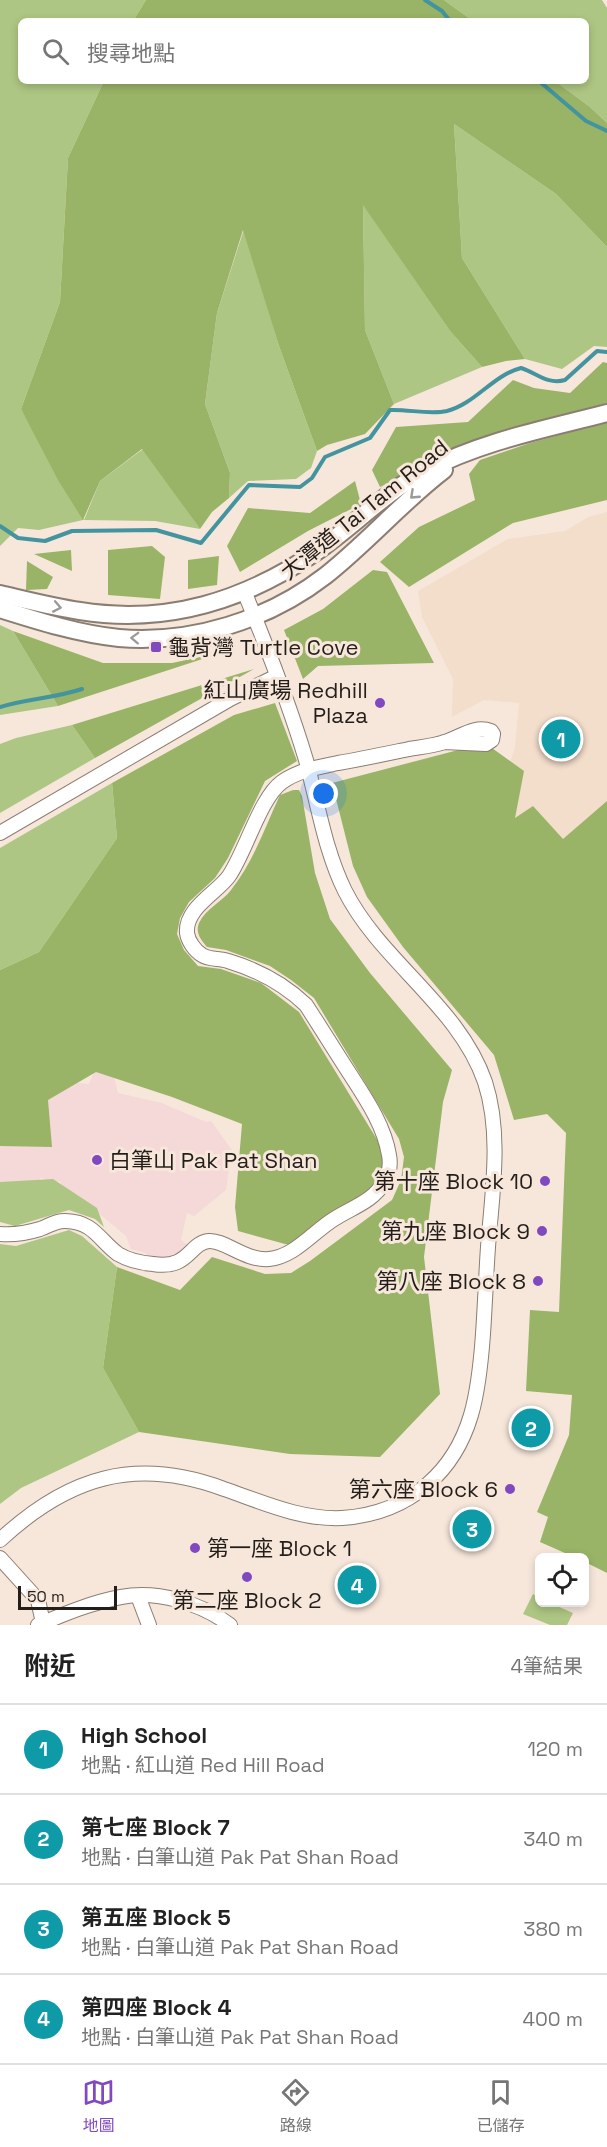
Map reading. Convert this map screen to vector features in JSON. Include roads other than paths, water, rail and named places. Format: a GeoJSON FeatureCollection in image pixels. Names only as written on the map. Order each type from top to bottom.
{"type":"FeatureCollection","features":[{"type":"Feature","properties":{"kind":"main road","name":"大潭道 Tai Tam Road"},"geometry":{"type":"LineString","coordinates":[[0,594],[82,612],[129,615],[179,612],[199,607],[244,591],[283,572],[316,552],[407,481],[443,462],[477,448],[607,413]]}},
{"type":"Feature","properties":{"kind":"main road","name":"大潭道 Tai Tam Road"},"geometry":{"type":"LineString","coordinates":[[0,609],[85,632],[136,639],[193,634],[254,616],[277,606],[323,577],[344,561],[418,490],[477,448]]}},
{"type":"Feature","properties":{"kind":"street"},"geometry":{"type":"LineString","coordinates":[[0,1540],[39,1507],[64,1493],[97,1480],[137,1474],[163,1474],[192,1478],[273,1507],[309,1516],[336,1518],[361,1516],[392,1507],[414,1495],[443,1470],[460,1446],[472,1418],[480,1374],[493,1167],[493,1133],[489,1102],[481,1073],[463,1040],[368,927],[351,902],[339,877],[296,728],[244,591]]}},
{"type":"Feature","properties":{"kind":"street"},"geometry":{"type":"LineString","coordinates":[[0,833],[230,699],[277,676]]}},
{"type":"Feature","properties":{"kind":"street"},"geometry":{"type":"LineString","coordinates":[[0,1234],[30,1232],[64,1221],[88,1227],[122,1256],[144,1263],[165,1265],[176,1263],[183,1260],[199,1245],[209,1241],[247,1256],[269,1259],[292,1251],[325,1225],[370,1198],[382,1185],[388,1172],[390,1157],[374,1114],[306,1005],[296,995],[266,975],[224,959],[203,957],[192,945],[187,933],[192,914],[222,884],[237,863],[274,789],[290,777],[308,769],[444,742]]}},
{"type":"Feature","properties":{"kind":"street"},"geometry":{"type":"LineString","coordinates":[[0,1558],[38,1600],[41,1624],[109,1600],[138,1596],[161,1597],[183,1602],[204,1610],[230,1625]]}},
{"type":"Feature","properties":{"kind":"street"},"geometry":{"type":"LineString","coordinates":[[138,1596],[149,1625]]}},
{"type":"Feature","properties":{"kind":"waterway"},"geometry":{"type":"LineString","coordinates":[[425,0],[442,11],[448,18]]}},
{"type":"Feature","properties":{"kind":"waterway"},"geometry":{"type":"LineString","coordinates":[[543,84],[586,121],[607,131]]}},
{"type":"Feature","properties":{"kind":"waterway"},"geometry":{"type":"LineString","coordinates":[[0,526],[18,538],[45,541],[72,531],[156,530],[201,543],[249,485],[300,487],[312,478],[325,457],[370,438],[390,410],[447,411],[521,368],[547,380],[565,380],[597,351],[607,352]]}},
{"type":"Feature","properties":{"kind":"waterway"},"geometry":{"type":"LineString","coordinates":[[0,707],[82,689]]}},
{"type":"Feature","properties":{"kind":"place","name":"龜背灣 Turtle Cove"},"geometry":{"type":"Point","coordinates":[156,647]}},
{"type":"Feature","properties":{"kind":"place","name":"紅山廣場 Redhill Plaza"},"geometry":{"type":"Point","coordinates":[380,703]}},
{"type":"Feature","properties":{"kind":"place","name":"High School"},"geometry":{"type":"Point","coordinates":[561,739]}},
{"type":"Feature","properties":{"kind":"place","name":"白筆山 Pak Pat Shan"},"geometry":{"type":"Point","coordinates":[97,1160]}},
{"type":"Feature","properties":{"kind":"place","name":"第十座 Block 10"},"geometry":{"type":"Point","coordinates":[545,1181]}},
{"type":"Feature","properties":{"kind":"place","name":"第九座 Block 9"},"geometry":{"type":"Point","coordinates":[542,1231]}},
{"type":"Feature","properties":{"kind":"place","name":"第八座 Block 8"},"geometry":{"type":"Point","coordinates":[538,1281]}},
{"type":"Feature","properties":{"kind":"place","name":"第七座 Block 7"},"geometry":{"type":"Point","coordinates":[531,1428]}},
{"type":"Feature","properties":{"kind":"place","name":"第六座 Block 6"},"geometry":{"type":"Point","coordinates":[510,1489]}},
{"type":"Feature","properties":{"kind":"place","name":"第五座 Block 5"},"geometry":{"type":"Point","coordinates":[472,1529]}},
{"type":"Feature","properties":{"kind":"place","name":"第一座 Block 1"},"geometry":{"type":"Point","coordinates":[195,1548]}},
{"type":"Feature","properties":{"kind":"place","name":"第二座 Block 2"},"geometry":{"type":"Point","coordinates":[247,1577]}},
{"type":"Feature","properties":{"kind":"place","name":"第四座 Block 4"},"geometry":{"type":"Point","coordinates":[357,1585]}}]}
